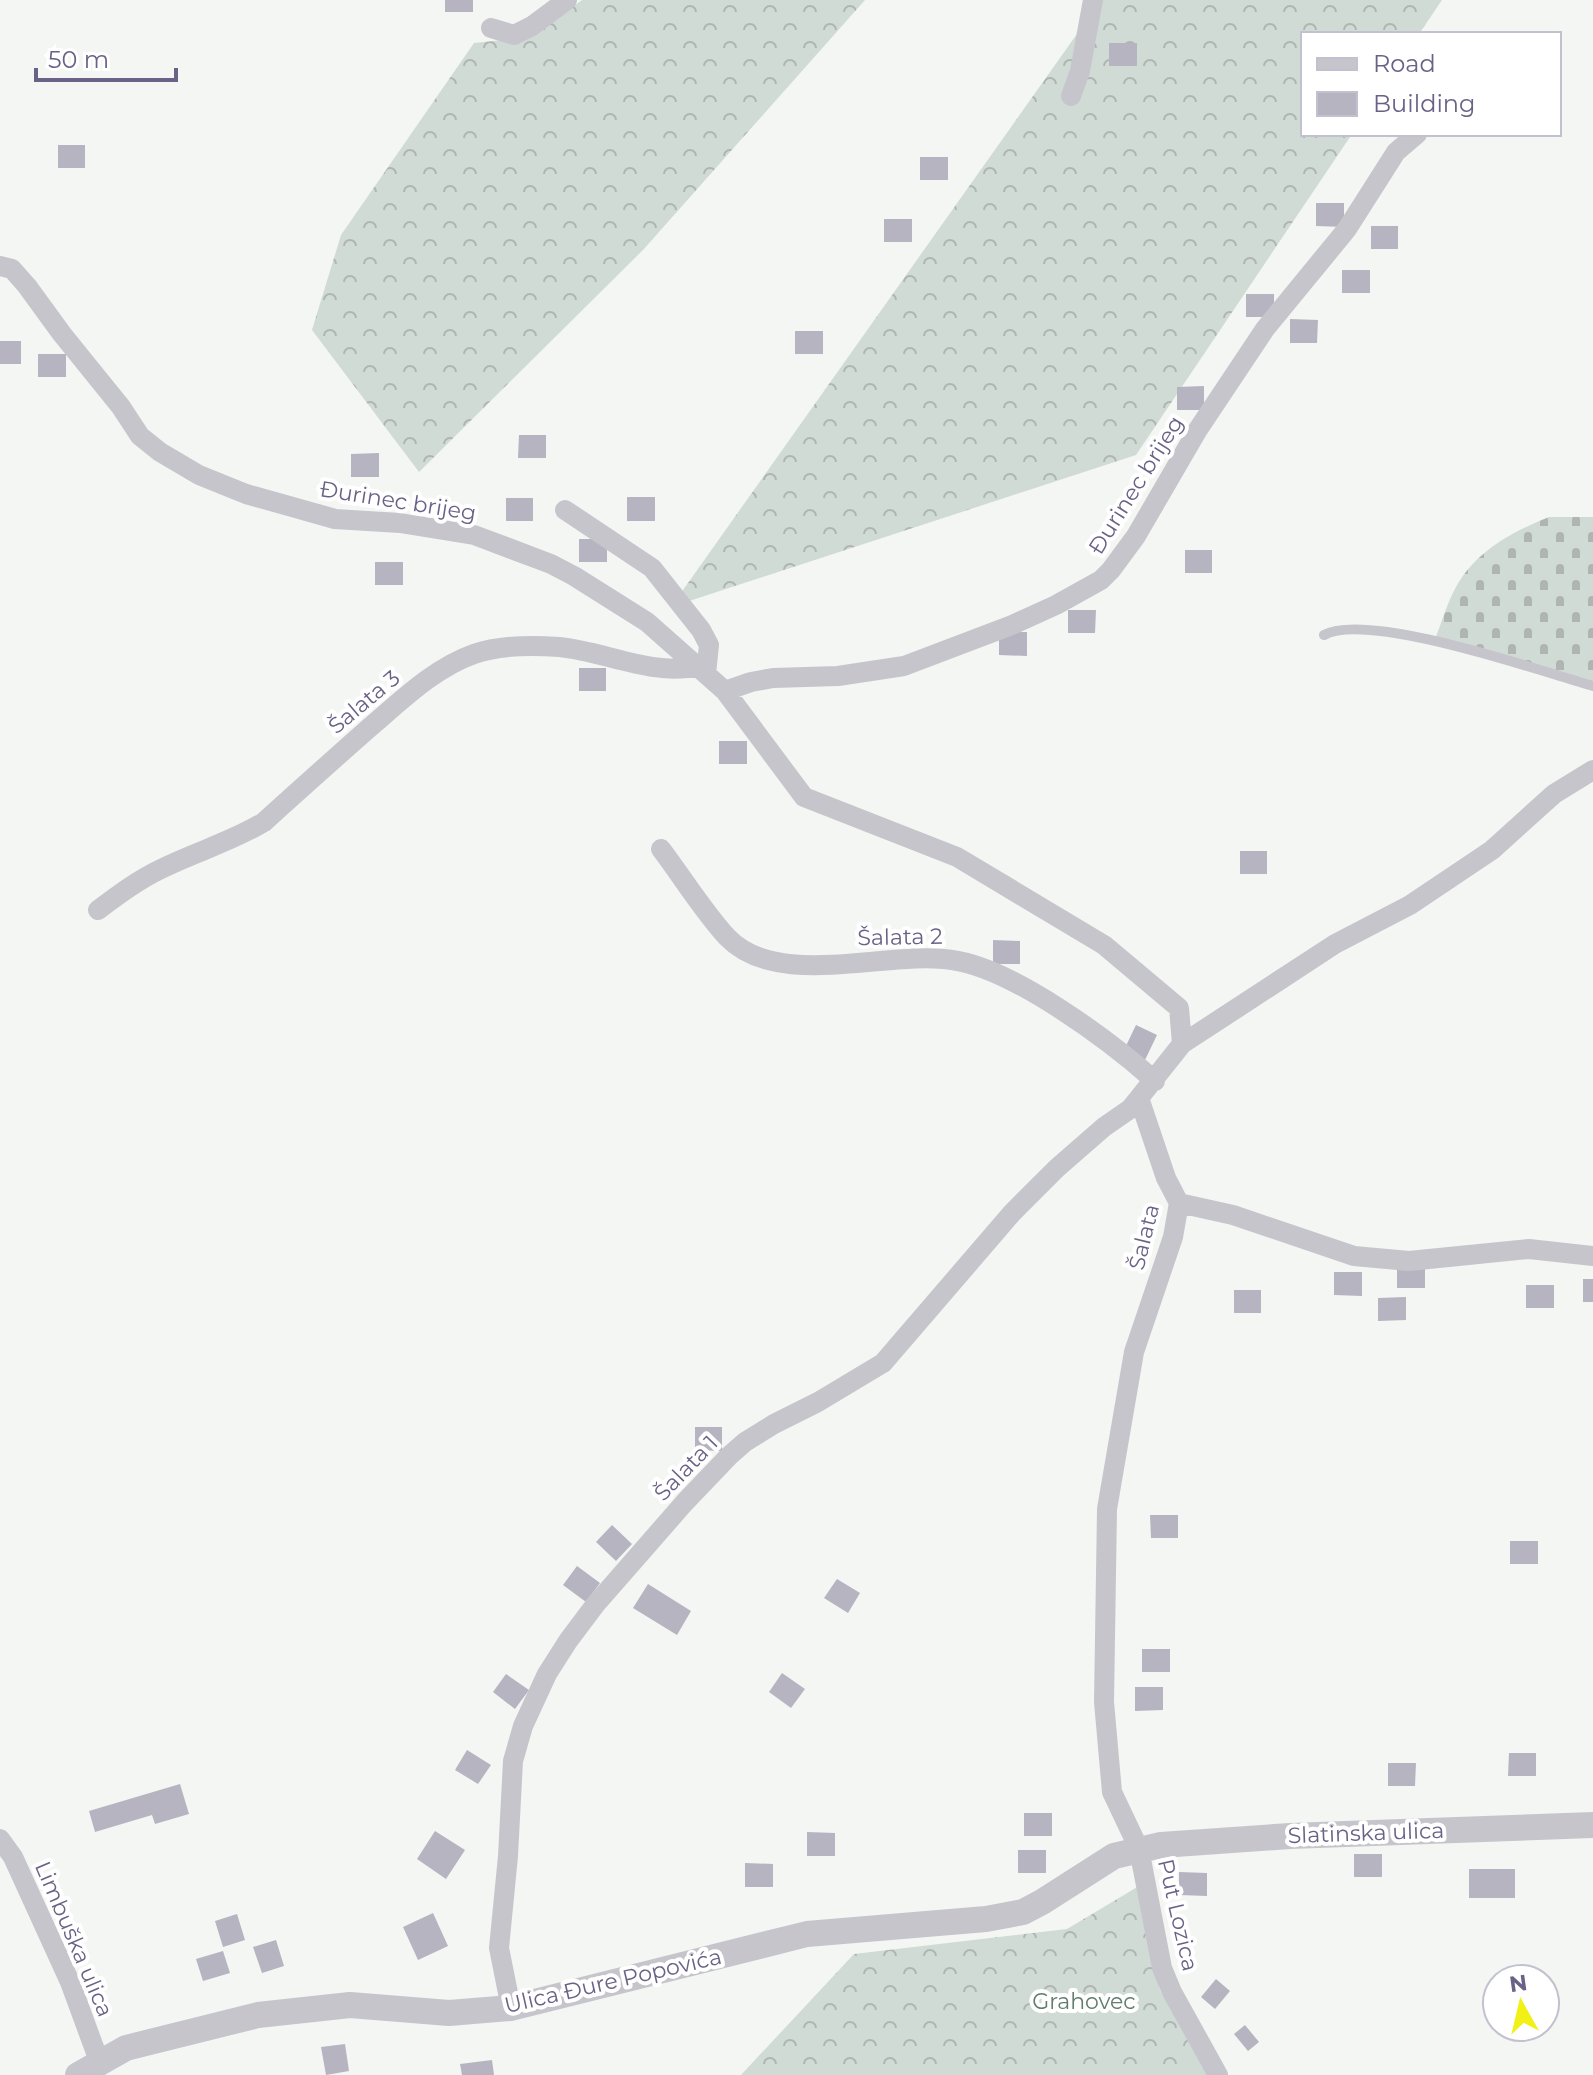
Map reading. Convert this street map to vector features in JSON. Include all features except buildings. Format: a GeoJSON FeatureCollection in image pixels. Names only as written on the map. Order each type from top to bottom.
{"type":"FeatureCollection","features":[{"type":"Feature","properties":{"kind":"street"},"geometry":{"type":"LineString","coordinates":[[491,28],[514,35],[532,26],[567,0]]}},
{"type":"Feature","properties":{"kind":"street"},"geometry":{"type":"LineString","coordinates":[[1071,96],[1080,71],[1093,0]]}},
{"type":"Feature","properties":{"kind":"street","name":"Đurinec brijeg"},"geometry":{"type":"LineString","coordinates":[[725,691],[773,678],[838,676],[904,666],[1012,625],[1101,580],[1136,536],[1190,443],[1265,329],[1347,229],[1396,152],[1415,136]]}},
{"type":"Feature","properties":{"kind":"street","name":"Đurinec brijeg"},"geometry":{"type":"LineString","coordinates":[[0,266],[12,269],[27,286],[140,436],[160,452],[199,475],[246,494],[335,519],[400,523],[474,535],[551,564],[619,603],[669,640],[725,691],[804,797],[957,857],[1104,945],[1179,1008],[1182,1044]]}},
{"type":"Feature","properties":{"kind":"street"},"geometry":{"type":"LineString","coordinates":[[565,510],[652,568],[701,630],[709,645],[710,658],[702,670]]}},
{"type":"Feature","properties":{"kind":"street","name":"Šalata 3"},"geometry":{"type":"LineString","coordinates":[[98,910],[132,885],[161,869],[241,836],[264,822],[398,703],[442,670],[476,653],[520,646],[560,647],[661,667],[702,670]]}},
{"type":"Feature","properties":{"kind":"street"},"geometry":{"type":"LineString","coordinates":[[1139,1098],[1182,1044],[1335,944],[1410,905],[1492,850],[1554,794],[1593,770]]}},
{"type":"Feature","properties":{"kind":"street","name":"Šalata 2"},"geometry":{"type":"LineString","coordinates":[[661,849],[727,937],[749,953],[776,962],[807,964],[923,957],[970,963],[1019,983],[1129,1058],[1155,1081]]}},
{"type":"Feature","properties":{"kind":"street","name":"Šalata"},"geometry":{"type":"LineString","coordinates":[[1139,1098],[1166,1178],[1179,1203],[1173,1237],[1134,1352],[1107,1509],[1104,1702],[1112,1792],[1139,1849]]}},
{"type":"Feature","properties":{"kind":"street","name":"Šalata 1"},"geometry":{"type":"LineString","coordinates":[[511,2008],[499,1948],[513,1761],[523,1726],[547,1674],[568,1641],[595,1605],[729,1456],[774,1424],[883,1363],[1012,1213],[1057,1168],[1130,1109],[1139,1098]]}},
{"type":"Feature","properties":{"kind":"street"},"geometry":{"type":"LineString","coordinates":[[1179,1203],[1233,1215],[1354,1256],[1376,1259],[1409,1261],[1529,1249],[1593,1256]]}},
{"type":"Feature","properties":{"kind":"street","name":"Slatinska ulica"},"geometry":{"type":"LineString","coordinates":[[1139,1849],[1290,1836],[1593,1825]]}},
{"type":"Feature","properties":{"kind":"street","name":"Limbuška ulica"},"geometry":{"type":"LineString","coordinates":[[0,1839],[13,1857],[70,1982],[88,2068]]}},
{"type":"Feature","properties":{"kind":"street","name":"Ulica Đure Popovića"},"geometry":{"type":"LineString","coordinates":[[88,2068],[126,2048],[258,2015],[350,2005],[449,2013],[511,2008],[807,1934],[986,1919],[1023,1912],[1114,1856],[1139,1849]]}},
{"type":"Feature","properties":{"kind":"street","name":"Put Lozica"},"geometry":{"type":"LineString","coordinates":[[1139,1849],[1162,1968],[1218,2075]]}},
{"type":"Feature","properties":{"kind":"lane"},"geometry":{"type":"LineString","coordinates":[[1324,635],[1331,631],[1361,628],[1416,636],[1593,686]]}},
{"type":"Feature","properties":{"kind":"green space"},"geometry":{"type":"Polygon","coordinates":[[[582,0],[865,0],[643,250],[419,472],[312,330],[341,235],[474,43],[531,37],[582,0]]]}},
{"type":"Feature","properties":{"kind":"green space"},"geometry":{"type":"Polygon","coordinates":[[[1101,0],[1442,0],[1420,32],[1301,32],[1301,136],[1351,136],[1136,455],[671,607],[1101,0]]]}},
{"type":"Feature","properties":{"kind":"green space"},"geometry":{"type":"Polygon","coordinates":[[[1549,517],[1593,517],[1593,681],[1435,639],[1453,593],[1474,563],[1509,536],[1549,517]]]}},
{"type":"Feature","properties":{"kind":"green space","name":"Grahovec"},"geometry":{"type":"Polygon","coordinates":[[[1139,1886],[1160,1990],[1207,2075],[741,2075],[854,1954],[1067,1929],[1139,1886]]]}}]}
